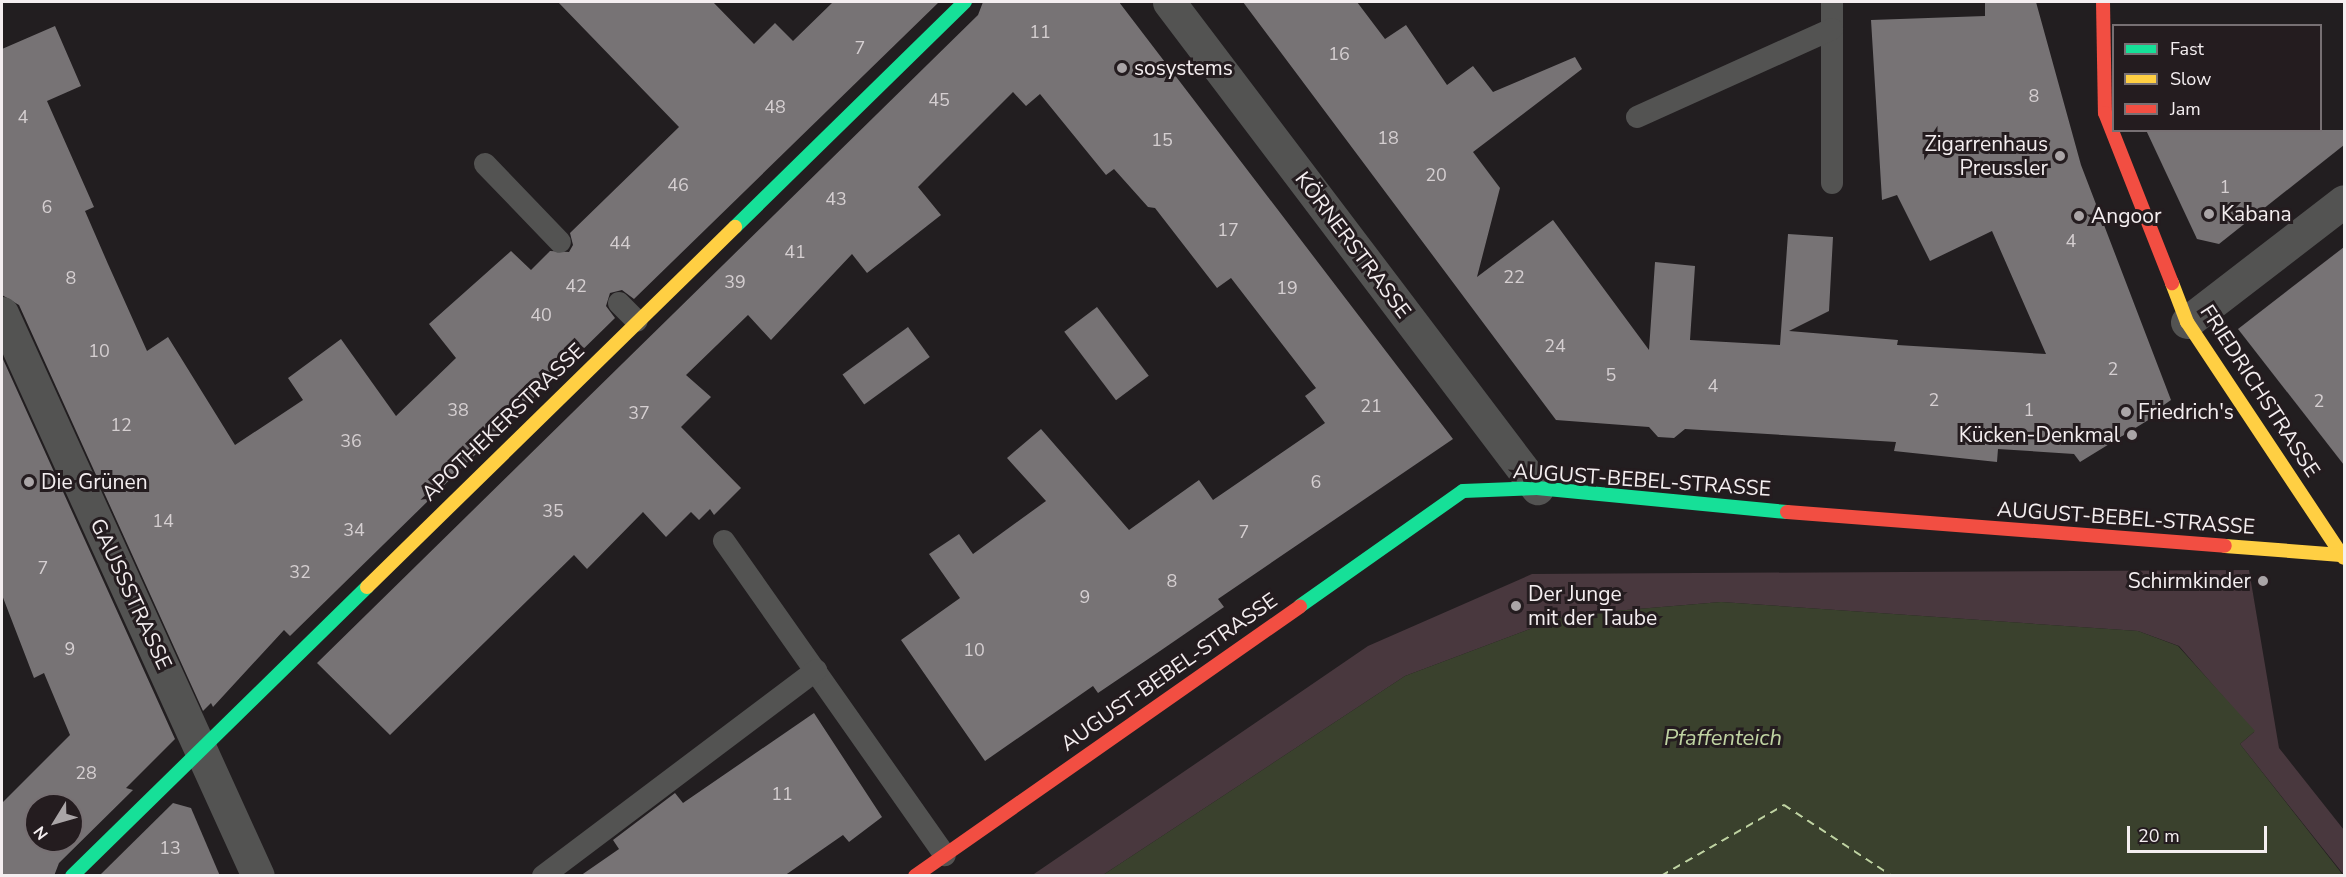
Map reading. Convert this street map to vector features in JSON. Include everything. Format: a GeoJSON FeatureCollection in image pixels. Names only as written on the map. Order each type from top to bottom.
{"type":"FeatureCollection","features":[{"type":"Feature","properties":{"kind":"street","name":"APOTHEKERSTRASSE"},"geometry":{"type":"LineString","coordinates":[[72,876],[201,746],[637,321],[936,14],[965,2]]}},
{"type":"Feature","properties":{"kind":"street","name":"KÖRNERSTRASSE"},"geometry":{"type":"LineString","coordinates":[[1169,2],[1537,488]]}},
{"type":"Feature","properties":{"kind":"street","name":"FRIEDRICHSTRASSE"},"geometry":{"type":"LineString","coordinates":[[2103,2],[2105,113],[2112,131]]}},
{"type":"Feature","properties":{"kind":"street","name":"FRIEDRICHSTRASSE"},"geometry":{"type":"LineString","coordinates":[[2112,132],[2187,322],[2343,556]]}},
{"type":"Feature","properties":{"kind":"street"},"geometry":{"type":"LineString","coordinates":[[2187,322],[2344,201]]}},
{"type":"Feature","properties":{"kind":"street","name":"GAUSSSTRASSE"},"geometry":{"type":"LineString","coordinates":[[2,313],[201,746],[258,876]]}},
{"type":"Feature","properties":{"kind":"street","name":"AUGUST-BEBEL-STRASSE"},"geometry":{"type":"LineString","coordinates":[[915,876],[1463,491],[1537,488],[1884,521],[2343,556]]}},
{"type":"Feature","properties":{"kind":"lane"},"geometry":{"type":"LineString","coordinates":[[1832,2],[1832,183]]}},
{"type":"Feature","properties":{"kind":"lane"},"geometry":{"type":"LineString","coordinates":[[1637,117],[1832,29]]}},
{"type":"Feature","properties":{"kind":"lane"},"geometry":{"type":"LineString","coordinates":[[485,164],[561,242]]}},
{"type":"Feature","properties":{"kind":"lane"},"geometry":{"type":"LineString","coordinates":[[619,303],[637,321]]}},
{"type":"Feature","properties":{"kind":"lane"},"geometry":{"type":"LineString","coordinates":[[724,541],[945,855]]}},
{"type":"Feature","properties":{"kind":"lane"},"geometry":{"type":"LineString","coordinates":[[543,876],[816,670]]}},
{"type":"Feature","properties":{"kind":"shaded area"},"geometry":{"type":"Polygon","coordinates":[[[2249,570],[2279,748],[2344,830],[2344,875],[2240,744],[2254,732],[2179,646],[2138,631],[1721,602],[1567,615],[1405,676],[1103,875],[1031,876],[1368,646],[1532,574],[2249,570]]]}},
{"type":"Feature","properties":{"kind":"water","name":"Pfaffenteich"},"geometry":{"type":"Polygon","coordinates":[[[1721,602],[2138,631],[2178,646],[2255,731],[2240,744],[2343,875],[1103,875],[1405,676],[1567,615],[1721,602]]]}},
{"type":"Feature","properties":{"kind":"building"},"geometry":{"type":"Polygon","coordinates":[[[558,2],[713,2],[754,44],[775,23],[793,41],[833,2],[939,2],[634,299],[622,290],[610,293],[606,306],[615,318],[290,636],[284,630],[213,707],[211,703],[203,711],[19,305],[2,295],[2,49],[55,26],[81,86],[47,101],[94,207],[85,211],[147,351],[168,337],[235,445],[303,400],[288,378],[341,339],[396,416],[456,358],[429,324],[511,251],[531,270],[550,251],[569,252],[573,245],[570,233],[679,127],[558,2]]]}},
{"type":"Feature","properties":{"kind":"building"},"geometry":{"type":"Polygon","coordinates":[[[983,2],[1119,2],[1453,439],[1218,599],[1224,607],[1098,693],[1093,686],[985,761],[901,640],[960,598],[929,554],[959,534],[973,554],[1046,501],[1007,458],[1041,429],[1129,530],[1199,480],[1213,500],[1325,423],[1305,396],[1316,388],[1231,278],[1217,288],[1155,208],[1148,207],[1114,169],[1106,175],[1040,94],[1026,106],[1013,92],[918,187],[941,215],[867,273],[852,254],[771,340],[748,315],[686,375],[711,397],[681,427],[741,488],[714,515],[710,509],[699,520],[691,512],[666,537],[643,512],[587,569],[574,555],[390,735],[317,663],[978,15],[983,2]]]}},
{"type":"Feature","properties":{"kind":"building"},"geometry":{"type":"Polygon","coordinates":[[[1243,2],[1357,2],[1385,39],[1406,25],[1447,85],[1473,66],[1493,92],[1575,57],[1582,69],[1473,152],[1500,188],[1477,277],[1553,220],[1649,350],[1655,262],[1695,266],[1690,340],[1780,345],[1788,234],[1833,237],[1829,311],[1789,331],[1898,340],[1897,345],[2046,354],[1992,231],[1930,261],[1897,195],[1882,200],[1871,20],[1985,16],[1985,2],[2036,2],[2081,165],[2171,400],[2148,416],[2150,419],[2080,462],[2074,454],[1998,449],[1997,462],[1894,451],[1896,442],[1685,429],[1674,438],[1658,437],[1649,427],[1556,420],[1243,2]]]}},
{"type":"Feature","properties":{"kind":"building"},"geometry":{"type":"Polygon","coordinates":[[[2344,130],[2344,145],[2219,244],[2197,239],[2147,132],[2344,130]]]}},
{"type":"Feature","properties":{"kind":"building"},"geometry":{"type":"Polygon","coordinates":[[[2344,247],[2344,465],[2238,329],[2344,247]]]}},
{"type":"Feature","properties":{"kind":"building"},"geometry":{"type":"Polygon","coordinates":[[[1097,307],[1149,376],[1116,400],[1064,332],[1097,307]]]}},
{"type":"Feature","properties":{"kind":"building"},"geometry":{"type":"Polygon","coordinates":[[[908,327],[930,357],[864,405],[842,375],[908,327]]]}},
{"type":"Feature","properties":{"kind":"building"},"geometry":{"type":"Polygon","coordinates":[[[2,357],[175,739],[126,788],[133,790],[84,838],[84,793],[24,793],[24,853],[69,853],[59,863],[54,876],[2,876],[2,803],[70,735],[44,673],[34,678],[2,595],[2,357]]]}},
{"type":"Feature","properties":{"kind":"building"},"geometry":{"type":"Polygon","coordinates":[[[814,713],[882,817],[849,842],[843,835],[784,876],[580,876],[619,849],[613,840],[675,793],[683,803],[814,713]]]}},
{"type":"Feature","properties":{"kind":"building"},"geometry":{"type":"Polygon","coordinates":[[[173,803],[191,808],[220,876],[99,876],[173,803]]]}},
{"type":"Feature","properties":{"kind":"ferry route"},"geometry":{"type":"LineString","coordinates":[[1661,876],[1784,805],[1892,876]]}},
{"type":"Feature","properties":{"kind":"traffic: fast"},"geometry":{"type":"LineString","coordinates":[[735,227],[965,2]]}},
{"type":"Feature","properties":{"kind":"traffic: fast"},"geometry":{"type":"LineString","coordinates":[[1300,606],[1463,491],[1537,488],[1787,512]]}},
{"type":"Feature","properties":{"kind":"traffic: fast"},"geometry":{"type":"LineString","coordinates":[[72,876],[367,587]]}},
{"type":"Feature","properties":{"kind":"traffic: slow"},"geometry":{"type":"LineString","coordinates":[[367,587],[735,227]]}},
{"type":"Feature","properties":{"kind":"traffic: slow"},"geometry":{"type":"LineString","coordinates":[[2172,283],[2187,322],[2344,558]]}},
{"type":"Feature","properties":{"kind":"traffic: slow"},"geometry":{"type":"LineString","coordinates":[[2225,546],[2341,555]]}},
{"type":"Feature","properties":{"kind":"traffic: jam"},"geometry":{"type":"LineString","coordinates":[[2103,2],[2105,113],[2112,131]]}},
{"type":"Feature","properties":{"kind":"traffic: jam"},"geometry":{"type":"LineString","coordinates":[[2112,132],[2172,283]]}},
{"type":"Feature","properties":{"kind":"traffic: jam"},"geometry":{"type":"LineString","coordinates":[[1787,512],[2225,546]]}},
{"type":"Feature","properties":{"kind":"traffic: jam"},"geometry":{"type":"LineString","coordinates":[[915,876],[1300,606]]}},
{"type":"Feature","properties":{"kind":"place","name":"sosystems"},"geometry":{"type":"Point","coordinates":[1122,68]}},
{"type":"Feature","properties":{"kind":"place","name":"Zigarrenhaus Preussler"},"geometry":{"type":"Point","coordinates":[2060,156]}},
{"type":"Feature","properties":{"kind":"place","name":"Kabana"},"geometry":{"type":"Point","coordinates":[2209,214]}},
{"type":"Feature","properties":{"kind":"place","name":"Angoor"},"geometry":{"type":"Point","coordinates":[2079,216]}},
{"type":"Feature","properties":{"kind":"place","name":"Friedrich's"},"geometry":{"type":"Point","coordinates":[2126,412]}},
{"type":"Feature","properties":{"kind":"place","name":"Kücken-Denkmal"},"geometry":{"type":"Point","coordinates":[2132,435]}},
{"type":"Feature","properties":{"kind":"place","name":"Die Grünen"},"geometry":{"type":"Point","coordinates":[29,482]}},
{"type":"Feature","properties":{"kind":"place","name":"Schirmkinder"},"geometry":{"type":"Point","coordinates":[2263,581]}},
{"type":"Feature","properties":{"kind":"place","name":"Der Junge mit der Taube"},"geometry":{"type":"Point","coordinates":[1516,606]}}]}
